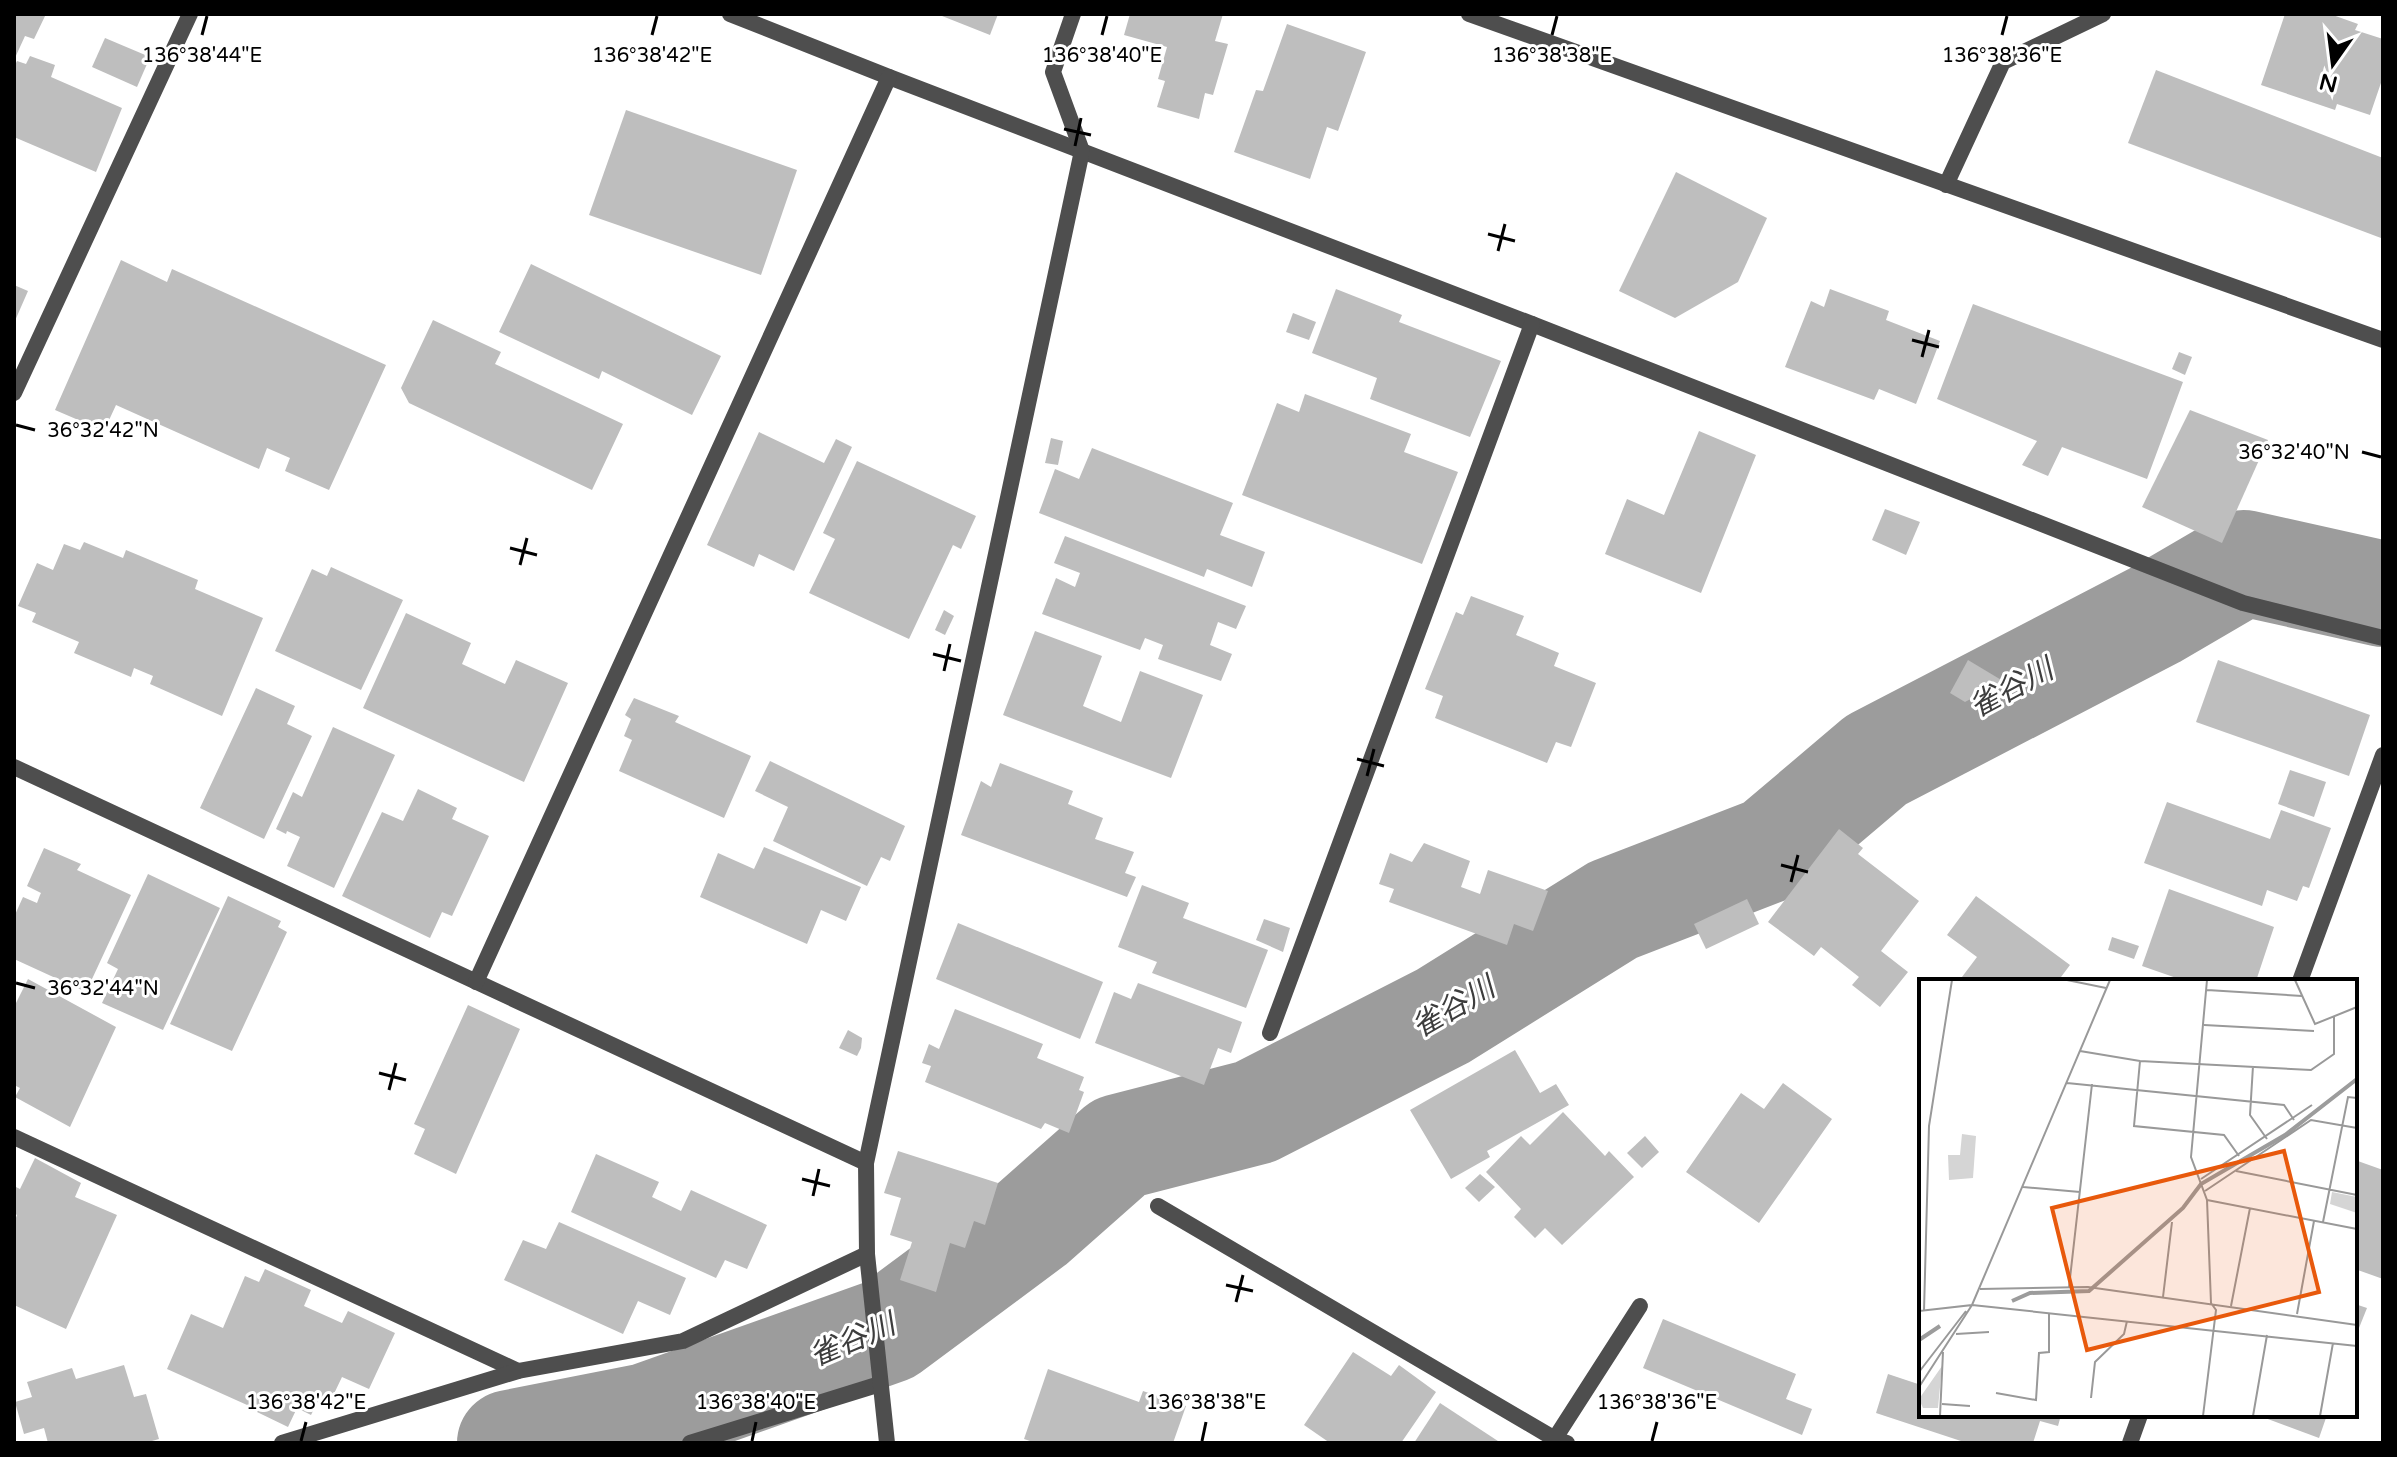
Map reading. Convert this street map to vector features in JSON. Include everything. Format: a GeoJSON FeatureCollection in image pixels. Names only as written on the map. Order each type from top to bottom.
{"type":"FeatureCollection","features":[{"type":"Feature","properties":{"kind":"street"},"geometry":{"type":"LineString","coordinates":[[14,393],[190,14]]}},
{"type":"Feature","properties":{"kind":"street"},"geometry":{"type":"LineString","coordinates":[[730,14],[2243,603],[2383,638]]}},
{"type":"Feature","properties":{"kind":"street"},"geometry":{"type":"LineString","coordinates":[[887,1443],[867,1254],[866,1163],[1082,151],[1053,72],[1073,14]]}},
{"type":"Feature","properties":{"kind":"street"},"geometry":{"type":"LineString","coordinates":[[1469,14],[2383,340]]}},
{"type":"Feature","properties":{"kind":"street"},"geometry":{"type":"LineString","coordinates":[[1946,185],[2003,62],[2103,14]]}},
{"type":"Feature","properties":{"kind":"street"},"geometry":{"type":"LineString","coordinates":[[476,982],[889,77]]}},
{"type":"Feature","properties":{"kind":"street"},"geometry":{"type":"LineString","coordinates":[[1270,1033],[1532,324]]}},
{"type":"Feature","properties":{"kind":"street"},"geometry":{"type":"LineString","coordinates":[[2301,979],[2383,755]]}},
{"type":"Feature","properties":{"kind":"street"},"geometry":{"type":"LineString","coordinates":[[14,767],[866,1163]]}},
{"type":"Feature","properties":{"kind":"street"},"geometry":{"type":"LineString","coordinates":[[14,1137],[518,1371]]}},
{"type":"Feature","properties":{"kind":"street"},"geometry":{"type":"LineString","coordinates":[[1158,1206],[1558,1442],[1640,1306]]}},
{"type":"Feature","properties":{"kind":"street"},"geometry":{"type":"LineString","coordinates":[[282,1443],[518,1371],[683,1341],[867,1254]]}},
{"type":"Feature","properties":{"kind":"street"},"geometry":{"type":"LineString","coordinates":[[690,1443],[880,1384]]}},
{"type":"Feature","properties":{"kind":"street"},"geometry":{"type":"LineString","coordinates":[[2130,1443],[2139,1417]]}},
{"type":"Feature","properties":{"kind":"building"},"geometry":{"type":"Polygon","coordinates":[[[14,14],[46,14],[34,39],[25,36],[14,60],[14,14]]]}},
{"type":"Feature","properties":{"kind":"building"},"geometry":{"type":"Polygon","coordinates":[[[937,14],[998,14],[990,35],[937,14]]]}},
{"type":"Feature","properties":{"kind":"building"},"geometry":{"type":"Polygon","coordinates":[[[1130,14],[1223,14],[1215,41],[1228,44],[1213,95],[1205,93],[1199,119],[1157,107],[1165,81],[1158,79],[1167,47],[1124,35],[1130,14]]]}},
{"type":"Feature","properties":{"kind":"building"},"geometry":{"type":"Polygon","coordinates":[[[2285,14],[2330,14],[2358,24],[2355,30],[2383,39],[2383,77],[2370,115],[2337,104],[2335,110],[2261,85],[2285,14]]]}},
{"type":"Feature","properties":{"kind":"building"},"geometry":{"type":"Polygon","coordinates":[[[1287,24],[1366,52],[1338,131],[1327,127],[1310,179],[1234,152],[1256,90],[1263,91],[1287,24]]]}},
{"type":"Feature","properties":{"kind":"building"},"geometry":{"type":"Polygon","coordinates":[[[105,38],[150,57],[137,87],[92,67],[105,38]]]}},
{"type":"Feature","properties":{"kind":"building"},"geometry":{"type":"Polygon","coordinates":[[[30,56],[55,65],[51,77],[122,108],[96,172],[14,137],[14,67],[17,61],[26,64],[30,56]]]}},
{"type":"Feature","properties":{"kind":"building"},"geometry":{"type":"Polygon","coordinates":[[[2156,70],[2383,158],[2381,238],[2128,143],[2156,70]]]}},
{"type":"Feature","properties":{"kind":"building"},"geometry":{"type":"Polygon","coordinates":[[[626,110],[797,170],[761,275],[589,215],[626,110]]]}},
{"type":"Feature","properties":{"kind":"building"},"geometry":{"type":"Polygon","coordinates":[[[1676,172],[1767,218],[1738,282],[1675,318],[1619,291],[1676,172]]]}},
{"type":"Feature","properties":{"kind":"building"},"geometry":{"type":"Polygon","coordinates":[[[121,260],[167,282],[172,269],[386,365],[329,490],[285,471],[290,458],[267,448],[259,469],[116,405],[104,431],[55,410],[121,260]]]}},
{"type":"Feature","properties":{"kind":"building"},"geometry":{"type":"Polygon","coordinates":[[[531,264],[721,356],[692,415],[602,371],[599,379],[499,332],[531,264]]]}},
{"type":"Feature","properties":{"kind":"building"},"geometry":{"type":"Polygon","coordinates":[[[14,285],[28,291],[14,323],[14,285]]]}},
{"type":"Feature","properties":{"kind":"building"},"geometry":{"type":"Polygon","coordinates":[[[1336,289],[1402,315],[1399,322],[1501,361],[1470,437],[1370,399],[1377,378],[1312,353],[1336,289]]]}},
{"type":"Feature","properties":{"kind":"building"},"geometry":{"type":"Polygon","coordinates":[[[1830,289],[1889,311],[1886,320],[1940,341],[1916,404],[1879,389],[1874,400],[1785,367],[1811,301],[1824,307],[1830,289]]]}},
{"type":"Feature","properties":{"kind":"building"},"geometry":{"type":"Polygon","coordinates":[[[1973,304],[2183,382],[2147,479],[2062,447],[2048,476],[2022,465],[2037,441],[1937,399],[1973,304]]]}},
{"type":"Feature","properties":{"kind":"building"},"geometry":{"type":"Polygon","coordinates":[[[1293,313],[1316,322],[1309,340],[1286,332],[1293,313]]]}},
{"type":"Feature","properties":{"kind":"building"},"geometry":{"type":"Polygon","coordinates":[[[433,320],[501,352],[495,364],[623,424],[592,490],[409,403],[401,388],[433,320]]]}},
{"type":"Feature","properties":{"kind":"building"},"geometry":{"type":"Polygon","coordinates":[[[2179,352],[2192,357],[2185,375],[2172,369],[2179,352]]]}},
{"type":"Feature","properties":{"kind":"building"},"geometry":{"type":"Polygon","coordinates":[[[1305,394],[1411,434],[1404,452],[1458,472],[1422,564],[1242,495],[1277,403],[1299,412],[1305,394]]]}},
{"type":"Feature","properties":{"kind":"building"},"geometry":{"type":"Polygon","coordinates":[[[2190,410],[2268,440],[2222,543],[2142,507],[2190,410]]]}},
{"type":"Feature","properties":{"kind":"building"},"geometry":{"type":"Polygon","coordinates":[[[1699,431],[1756,455],[1701,593],[1605,554],[1627,499],[1664,515],[1699,431]]]}},
{"type":"Feature","properties":{"kind":"building"},"geometry":{"type":"Polygon","coordinates":[[[759,432],[824,463],[836,439],[852,447],[794,571],[759,554],[754,567],[707,545],[759,432]]]}},
{"type":"Feature","properties":{"kind":"building"},"geometry":{"type":"Polygon","coordinates":[[[1051,438],[1063,441],[1058,465],[1045,463],[1051,438]]]}},
{"type":"Feature","properties":{"kind":"building"},"geometry":{"type":"Polygon","coordinates":[[[1092,448],[1233,503],[1220,535],[1265,552],[1252,587],[1207,569],[1204,577],[1039,513],[1055,469],[1079,479],[1092,448]]]}},
{"type":"Feature","properties":{"kind":"building"},"geometry":{"type":"Polygon","coordinates":[[[857,461],[976,516],[961,549],[953,545],[909,639],[809,593],[835,539],[823,533],[857,461]]]}},
{"type":"Feature","properties":{"kind":"building"},"geometry":{"type":"Polygon","coordinates":[[[1885,509],[1920,522],[1906,555],[1872,540],[1885,509]]]}},
{"type":"Feature","properties":{"kind":"building"},"geometry":{"type":"Polygon","coordinates":[[[1065,536],[1246,606],[1236,629],[1218,622],[1210,645],[1232,654],[1221,681],[1158,659],[1163,645],[1145,638],[1140,650],[1042,614],[1056,578],[1075,587],[1080,573],[1054,563],[1065,536]]]}},
{"type":"Feature","properties":{"kind":"building"},"geometry":{"type":"Polygon","coordinates":[[[84,542],[123,558],[126,550],[198,580],[195,589],[263,618],[222,716],[150,684],[153,676],[134,668],[131,677],[74,653],[79,642],[32,622],[36,613],[18,606],[37,563],[53,570],[64,544],[80,550],[84,542]]]}},
{"type":"Feature","properties":{"kind":"building"},"geometry":{"type":"Polygon","coordinates":[[[331,567],[403,600],[361,690],[275,651],[312,569],[327,576],[331,567]]]}},
{"type":"Feature","properties":{"kind":"building"},"geometry":{"type":"Polygon","coordinates":[[[1471,596],[1524,616],[1516,635],[1559,653],[1554,666],[1596,683],[1571,747],[1556,742],[1547,763],[1435,718],[1443,696],[1425,689],[1456,612],[1463,615],[1471,596]]]}},
{"type":"Feature","properties":{"kind":"building"},"geometry":{"type":"Polygon","coordinates":[[[944,610],[954,616],[945,635],[935,630],[944,610]]]}},
{"type":"Feature","properties":{"kind":"building"},"geometry":{"type":"Polygon","coordinates":[[[406,613],[471,643],[462,664],[505,684],[516,660],[568,683],[524,782],[363,708],[406,613]]]}},
{"type":"Feature","properties":{"kind":"building"},"geometry":{"type":"Polygon","coordinates":[[[1035,631],[1102,656],[1083,706],[1121,722],[1140,671],[1203,695],[1171,778],[1003,715],[1035,631]]]}},
{"type":"Feature","properties":{"kind":"building"},"geometry":{"type":"Polygon","coordinates":[[[1968,660],[2003,681],[1965,702],[1950,693],[1968,660]]]}},
{"type":"Feature","properties":{"kind":"building"},"geometry":{"type":"Polygon","coordinates":[[[2218,660],[2370,715],[2349,776],[2196,722],[2218,660]]]}},
{"type":"Feature","properties":{"kind":"building"},"geometry":{"type":"Polygon","coordinates":[[[256,688],[295,706],[287,724],[312,736],[264,839],[200,808],[256,688]]]}},
{"type":"Feature","properties":{"kind":"building"},"geometry":{"type":"Polygon","coordinates":[[[634,698],[679,716],[675,722],[751,756],[724,818],[619,771],[632,740],[624,736],[631,719],[625,715],[634,698]]]}},
{"type":"Feature","properties":{"kind":"building"},"geometry":{"type":"Polygon","coordinates":[[[333,727],[395,755],[334,888],[287,866],[300,837],[276,829],[293,792],[302,797],[333,727]]]}},
{"type":"Feature","properties":{"kind":"building"},"geometry":{"type":"Polygon","coordinates":[[[770,761],[905,826],[890,861],[881,857],[867,886],[773,841],[788,807],[755,791],[770,761]]]}},
{"type":"Feature","properties":{"kind":"building"},"geometry":{"type":"Polygon","coordinates":[[[1000,763],[1073,791],[1068,804],[1103,818],[1095,839],[1134,852],[1125,873],[1136,877],[1127,897],[961,835],[981,781],[991,787],[1000,763]]]}},
{"type":"Feature","properties":{"kind":"building"},"geometry":{"type":"Polygon","coordinates":[[[2290,770],[2326,782],[2314,817],[2278,804],[2290,770]]]}},
{"type":"Feature","properties":{"kind":"building"},"geometry":{"type":"Polygon","coordinates":[[[418,789],[457,808],[452,819],[489,836],[452,916],[442,912],[430,938],[342,896],[382,812],[403,821],[418,789]]]}},
{"type":"Feature","properties":{"kind":"building"},"geometry":{"type":"Polygon","coordinates":[[[2167,802],[2270,839],[2281,810],[2331,828],[2309,888],[2303,886],[2297,901],[2267,890],[2262,906],[2144,863],[2167,802]]]}},
{"type":"Feature","properties":{"kind":"building"},"geometry":{"type":"Polygon","coordinates":[[[1839,829],[1863,848],[1858,854],[1919,901],[1881,951],[1908,972],[1880,1007],[1852,985],[1859,977],[1821,947],[1814,956],[1768,922],[1839,829]]]}},
{"type":"Feature","properties":{"kind":"building"},"geometry":{"type":"Polygon","coordinates":[[[1424,843],[1470,861],[1461,887],[1480,894],[1488,870],[1548,891],[1533,931],[1514,924],[1507,945],[1389,902],[1394,889],[1379,884],[1390,853],[1412,862],[1424,843]]]}},
{"type":"Feature","properties":{"kind":"building"},"geometry":{"type":"Polygon","coordinates":[[[764,847],[861,887],[846,921],[821,910],[807,944],[700,897],[718,853],[754,869],[764,847]]]}},
{"type":"Feature","properties":{"kind":"building"},"geometry":{"type":"Polygon","coordinates":[[[44,848],[81,864],[77,870],[131,895],[86,992],[14,959],[14,917],[23,897],[37,903],[41,893],[27,886],[44,848]]]}},
{"type":"Feature","properties":{"kind":"building"},"geometry":{"type":"Polygon","coordinates":[[[148,874],[220,908],[163,1030],[102,1003],[118,969],[107,963],[148,874]]]}},
{"type":"Feature","properties":{"kind":"building"},"geometry":{"type":"Polygon","coordinates":[[[1142,885],[1189,903],[1183,918],[1268,950],[1246,1008],[1152,973],[1157,962],[1118,947],[1142,885]]]}},
{"type":"Feature","properties":{"kind":"building"},"geometry":{"type":"Polygon","coordinates":[[[2169,889],[2274,927],[2257,979],[2179,979],[2142,966],[2169,889]]]}},
{"type":"Feature","properties":{"kind":"building"},"geometry":{"type":"Polygon","coordinates":[[[228,896],[281,921],[278,927],[287,932],[232,1051],[170,1024],[228,896]]]}},
{"type":"Feature","properties":{"kind":"building"},"geometry":{"type":"Polygon","coordinates":[[[1976,896],[2070,965],[2060,979],[1960,979],[1977,957],[1947,935],[1976,896]]]}},
{"type":"Feature","properties":{"kind":"building"},"geometry":{"type":"Polygon","coordinates":[[[1747,899],[1759,924],[1706,949],[1694,924],[1747,899]]]}},
{"type":"Feature","properties":{"kind":"building"},"geometry":{"type":"Polygon","coordinates":[[[1264,919],[1290,928],[1283,952],[1256,940],[1264,919]]]}},
{"type":"Feature","properties":{"kind":"building"},"geometry":{"type":"Polygon","coordinates":[[[958,923],[1103,982],[1080,1039],[936,979],[958,923]]]}},
{"type":"Feature","properties":{"kind":"building"},"geometry":{"type":"Polygon","coordinates":[[[2112,937],[2139,946],[2134,959],[2108,950],[2112,937]]]}},
{"type":"Feature","properties":{"kind":"building"},"geometry":{"type":"Polygon","coordinates":[[[28,979],[116,1027],[70,1127],[15,1097],[20,1088],[14,1085],[14,1007],[28,979]]]}},
{"type":"Feature","properties":{"kind":"building"},"geometry":{"type":"Polygon","coordinates":[[[1138,983],[1242,1022],[1231,1053],[1218,1048],[1204,1085],[1095,1043],[1114,992],[1131,999],[1138,983]]]}},
{"type":"Feature","properties":{"kind":"building"},"geometry":{"type":"Polygon","coordinates":[[[468,1005],[520,1029],[456,1174],[414,1154],[425,1129],[414,1124],[468,1005]]]}},
{"type":"Feature","properties":{"kind":"building"},"geometry":{"type":"Polygon","coordinates":[[[955,1009],[1043,1044],[1037,1058],[1084,1077],[1079,1090],[1084,1092],[1069,1133],[1045,1123],[1041,1129],[925,1082],[931,1066],[922,1063],[929,1044],[939,1049],[955,1009]]]}},
{"type":"Feature","properties":{"kind":"building"},"geometry":{"type":"Polygon","coordinates":[[[848,1030],[862,1038],[857,1056],[839,1048],[848,1030]]]}},
{"type":"Feature","properties":{"kind":"building"},"geometry":{"type":"Polygon","coordinates":[[[1515,1050],[1540,1093],[1556,1084],[1569,1105],[1487,1151],[1490,1157],[1451,1179],[1410,1110],[1515,1050]]]}},
{"type":"Feature","properties":{"kind":"building"},"geometry":{"type":"Polygon","coordinates":[[[1783,1083],[1832,1119],[1759,1223],[1686,1172],[1741,1093],[1764,1109],[1783,1083]]]}},
{"type":"Feature","properties":{"kind":"building"},"geometry":{"type":"Polygon","coordinates":[[[1563,1112],[1605,1156],[1609,1151],[1634,1177],[1562,1245],[1545,1228],[1535,1238],[1514,1217],[1521,1209],[1486,1172],[1521,1136],[1530,1145],[1563,1112]]]}},
{"type":"Feature","properties":{"kind":"building"},"geometry":{"type":"Polygon","coordinates":[[[1645,1136],[1659,1152],[1642,1168],[1627,1153],[1645,1136]]]}},
{"type":"Feature","properties":{"kind":"building"},"geometry":{"type":"Polygon","coordinates":[[[898,1151],[998,1183],[985,1225],[974,1221],[965,1248],[950,1243],[936,1292],[900,1280],[912,1242],[890,1235],[901,1198],[884,1193],[898,1151]]]}},
{"type":"Feature","properties":{"kind":"building"},"geometry":{"type":"Polygon","coordinates":[[[596,1154],[659,1182],[652,1197],[681,1211],[691,1190],[767,1225],[747,1269],[725,1260],[716,1278],[571,1212],[596,1154]]]}},
{"type":"Feature","properties":{"kind":"building"},"geometry":{"type":"Polygon","coordinates":[[[35,1158],[81,1183],[75,1197],[117,1215],[66,1329],[14,1305],[14,1223],[17,1215],[14,1213],[14,1186],[20,1189],[35,1158]]]}},
{"type":"Feature","properties":{"kind":"building"},"geometry":{"type":"Polygon","coordinates":[[[2357,1161],[2383,1170],[2383,1279],[2357,1270],[2357,1161]]]}},
{"type":"Feature","properties":{"kind":"building"},"geometry":{"type":"Polygon","coordinates":[[[1480,1174],[1495,1187],[1479,1202],[1465,1188],[1480,1174]]]}},
{"type":"Feature","properties":{"kind":"building"},"geometry":{"type":"Polygon","coordinates":[[[559,1222],[686,1278],[670,1315],[638,1301],[623,1334],[504,1280],[523,1240],[546,1249],[559,1222]]]}},
{"type":"Feature","properties":{"kind":"building"},"geometry":{"type":"Polygon","coordinates":[[[265,1269],[311,1290],[304,1306],[342,1323],[348,1311],[395,1333],[369,1389],[342,1377],[331,1400],[320,1397],[311,1415],[297,1408],[288,1427],[167,1369],[191,1314],[223,1328],[245,1276],[259,1282],[265,1269]]]}},
{"type":"Feature","properties":{"kind":"building"},"geometry":{"type":"Polygon","coordinates":[[[2357,1305],[2367,1308],[2357,1333],[2357,1305]]]}},
{"type":"Feature","properties":{"kind":"building"},"geometry":{"type":"Polygon","coordinates":[[[1663,1319],[1796,1374],[1786,1399],[1812,1409],[1802,1435],[1643,1368],[1663,1319]]]}},
{"type":"Feature","properties":{"kind":"building"},"geometry":{"type":"Polygon","coordinates":[[[1353,1352],[1391,1376],[1399,1365],[1436,1392],[1401,1443],[1330,1443],[1304,1425],[1353,1352]]]}},
{"type":"Feature","properties":{"kind":"building"},"geometry":{"type":"Polygon","coordinates":[[[124,1365],[134,1397],[146,1394],[159,1439],[145,1443],[48,1443],[44,1428],[24,1434],[15,1402],[32,1397],[27,1382],[72,1368],[76,1379],[124,1365]]]}},
{"type":"Feature","properties":{"kind":"building"},"geometry":{"type":"Polygon","coordinates":[[[1048,1369],[1139,1402],[1143,1391],[1186,1406],[1173,1443],[1036,1443],[1024,1439],[1048,1369]]]}},
{"type":"Feature","properties":{"kind":"building"},"geometry":{"type":"Polygon","coordinates":[[[1888,1374],[1919,1384],[1919,1417],[2060,1417],[2058,1426],[2040,1421],[2033,1443],[1967,1443],[1876,1413],[1888,1374]]]}},
{"type":"Feature","properties":{"kind":"building"},"geometry":{"type":"Polygon","coordinates":[[[1440,1403],[1501,1443],[1414,1443],[1440,1403]]]}},
{"type":"Feature","properties":{"kind":"building"},"geometry":{"type":"Polygon","coordinates":[[[2262,1417],[2326,1417],[2319,1438],[2262,1417]]]}},
{"type":"Feature","properties":{"kind":"waterway","name":"雀谷川"},"geometry":{"type":"LineString","coordinates":[[510,1443],[647,1416],[889,1330],[1033,1223],[1119,1147],[1255,1112],[1443,1016],[1613,910],[1771,849],[1876,760],[2155,615],[2244,563],[2383,594]]}}]}
